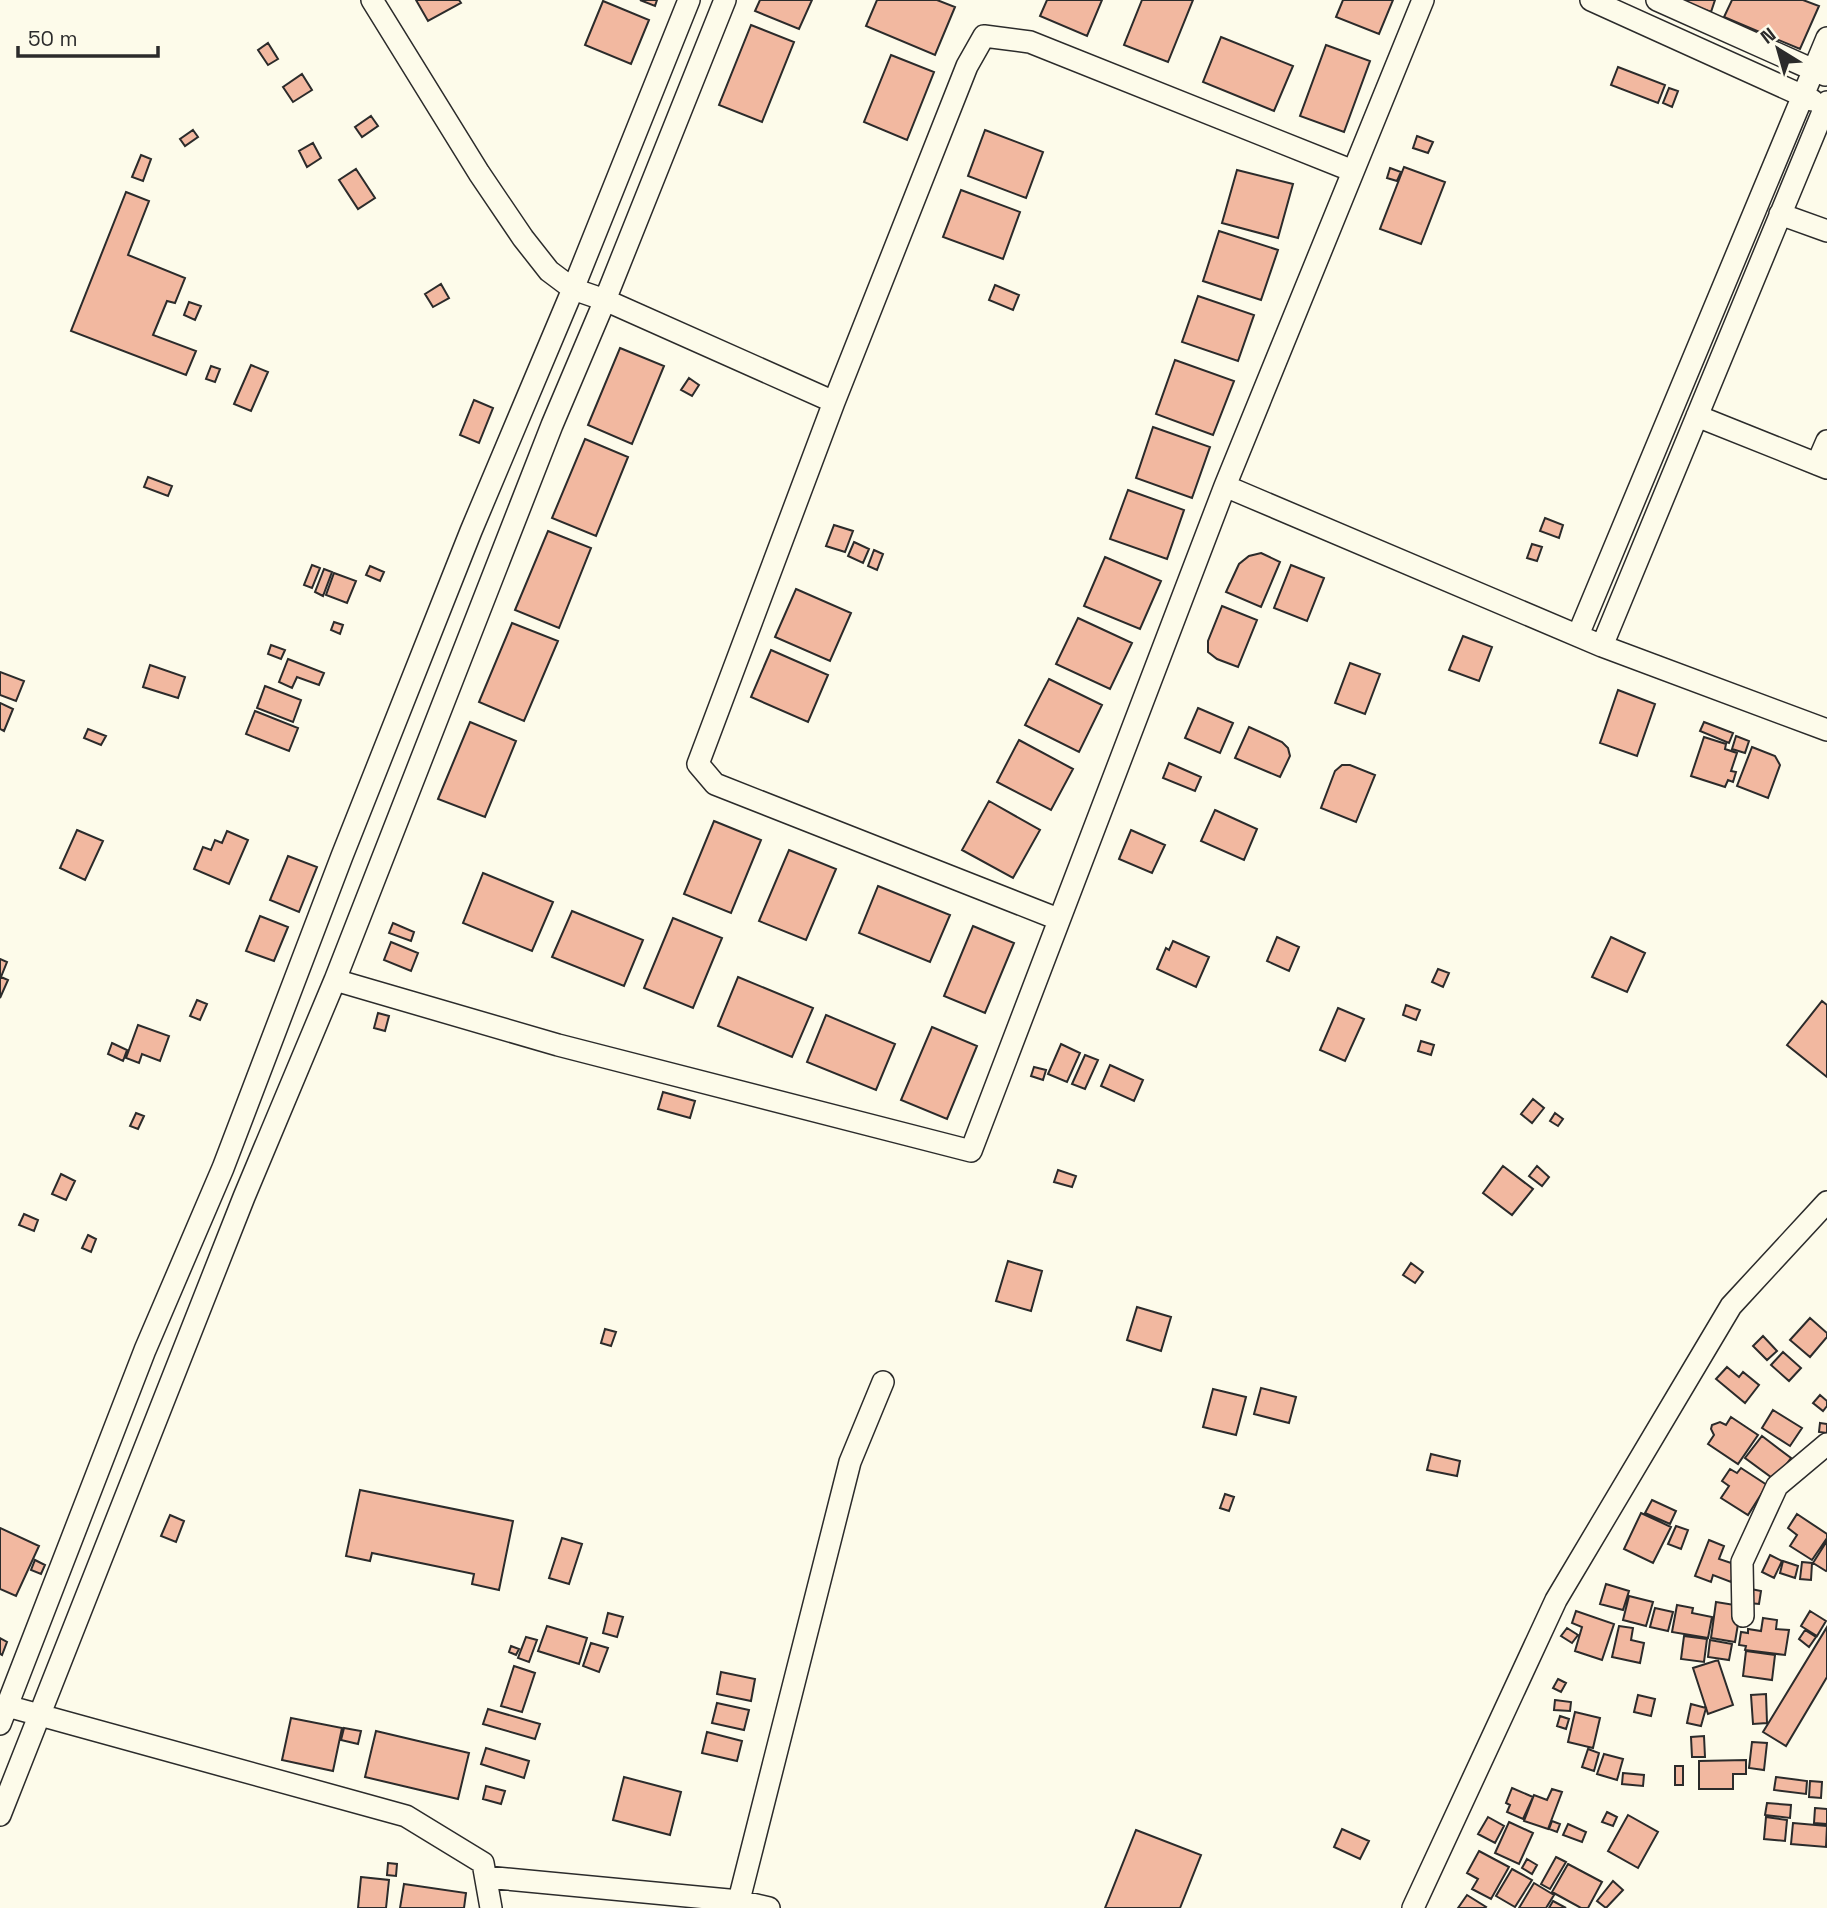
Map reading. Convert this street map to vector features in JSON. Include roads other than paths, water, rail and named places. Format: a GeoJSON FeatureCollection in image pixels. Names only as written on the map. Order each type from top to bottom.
{"type":"FeatureCollection","features":[{"type":"Feature","properties":{"kind":"street"},"geometry":{"type":"LineString","coordinates":[[372,0],[479,173],[523,239],[549,271],[573,289],[605,300],[834,402]]}},
{"type":"Feature","properties":{"kind":"street"},"geometry":{"type":"LineString","coordinates":[[491,1908],[484,1863],[406,1816],[41,1715],[4,1715],[145,1350],[223,1168],[342,856],[471,531],[573,289],[689,0]]}},
{"type":"Feature","properties":{"kind":"street"},"geometry":{"type":"LineString","coordinates":[[0,1815],[243,1197],[335,980],[552,425],[725,0]]}},
{"type":"Feature","properties":{"kind":"street"},"geometry":{"type":"LineString","coordinates":[[335,980],[558,1045],[971,1151],[1225,485],[1423,0]]}},
{"type":"Feature","properties":{"kind":"street"},"geometry":{"type":"LineString","coordinates":[[1591,0],[1801,96],[1826,104],[1602,646]]}},
{"type":"Feature","properties":{"kind":"street"},"geometry":{"type":"LineString","coordinates":[[1657,0],[1820,73]]}},
{"type":"Feature","properties":{"kind":"street"},"geometry":{"type":"LineString","coordinates":[[1058,919],[808,823],[715,784],[698,764],[834,402],[967,65],[984,36],[1030,41],[1353,172]]}},
{"type":"Feature","properties":{"kind":"street"},"geometry":{"type":"LineString","coordinates":[[1578,635],[1801,96],[1820,73],[1827,38]]}},
{"type":"Feature","properties":{"kind":"street"},"geometry":{"type":"LineString","coordinates":[[1780,214],[1827,231]]}},
{"type":"Feature","properties":{"kind":"street"},"geometry":{"type":"LineString","coordinates":[[1697,416],[1822,466],[1827,440]]}},
{"type":"Feature","properties":{"kind":"street"},"geometry":{"type":"LineString","coordinates":[[1225,485],[1602,646],[1827,730]]}},
{"type":"Feature","properties":{"kind":"street"},"geometry":{"type":"LineString","coordinates":[[1413,1908],[1556,1600],[1731,1306],[1827,1202]]}},
{"type":"Feature","properties":{"kind":"street"},"geometry":{"type":"LineString","coordinates":[[738,1905],[850,1462],[883,1382]]}},
{"type":"Feature","properties":{"kind":"street"},"geometry":{"type":"LineString","coordinates":[[1743,1616],[1742,1562],[1777,1486],[1827,1444]]}},
{"type":"Feature","properties":{"kind":"street"},"geometry":{"type":"LineString","coordinates":[[486,1877],[769,1908]]}}]}
